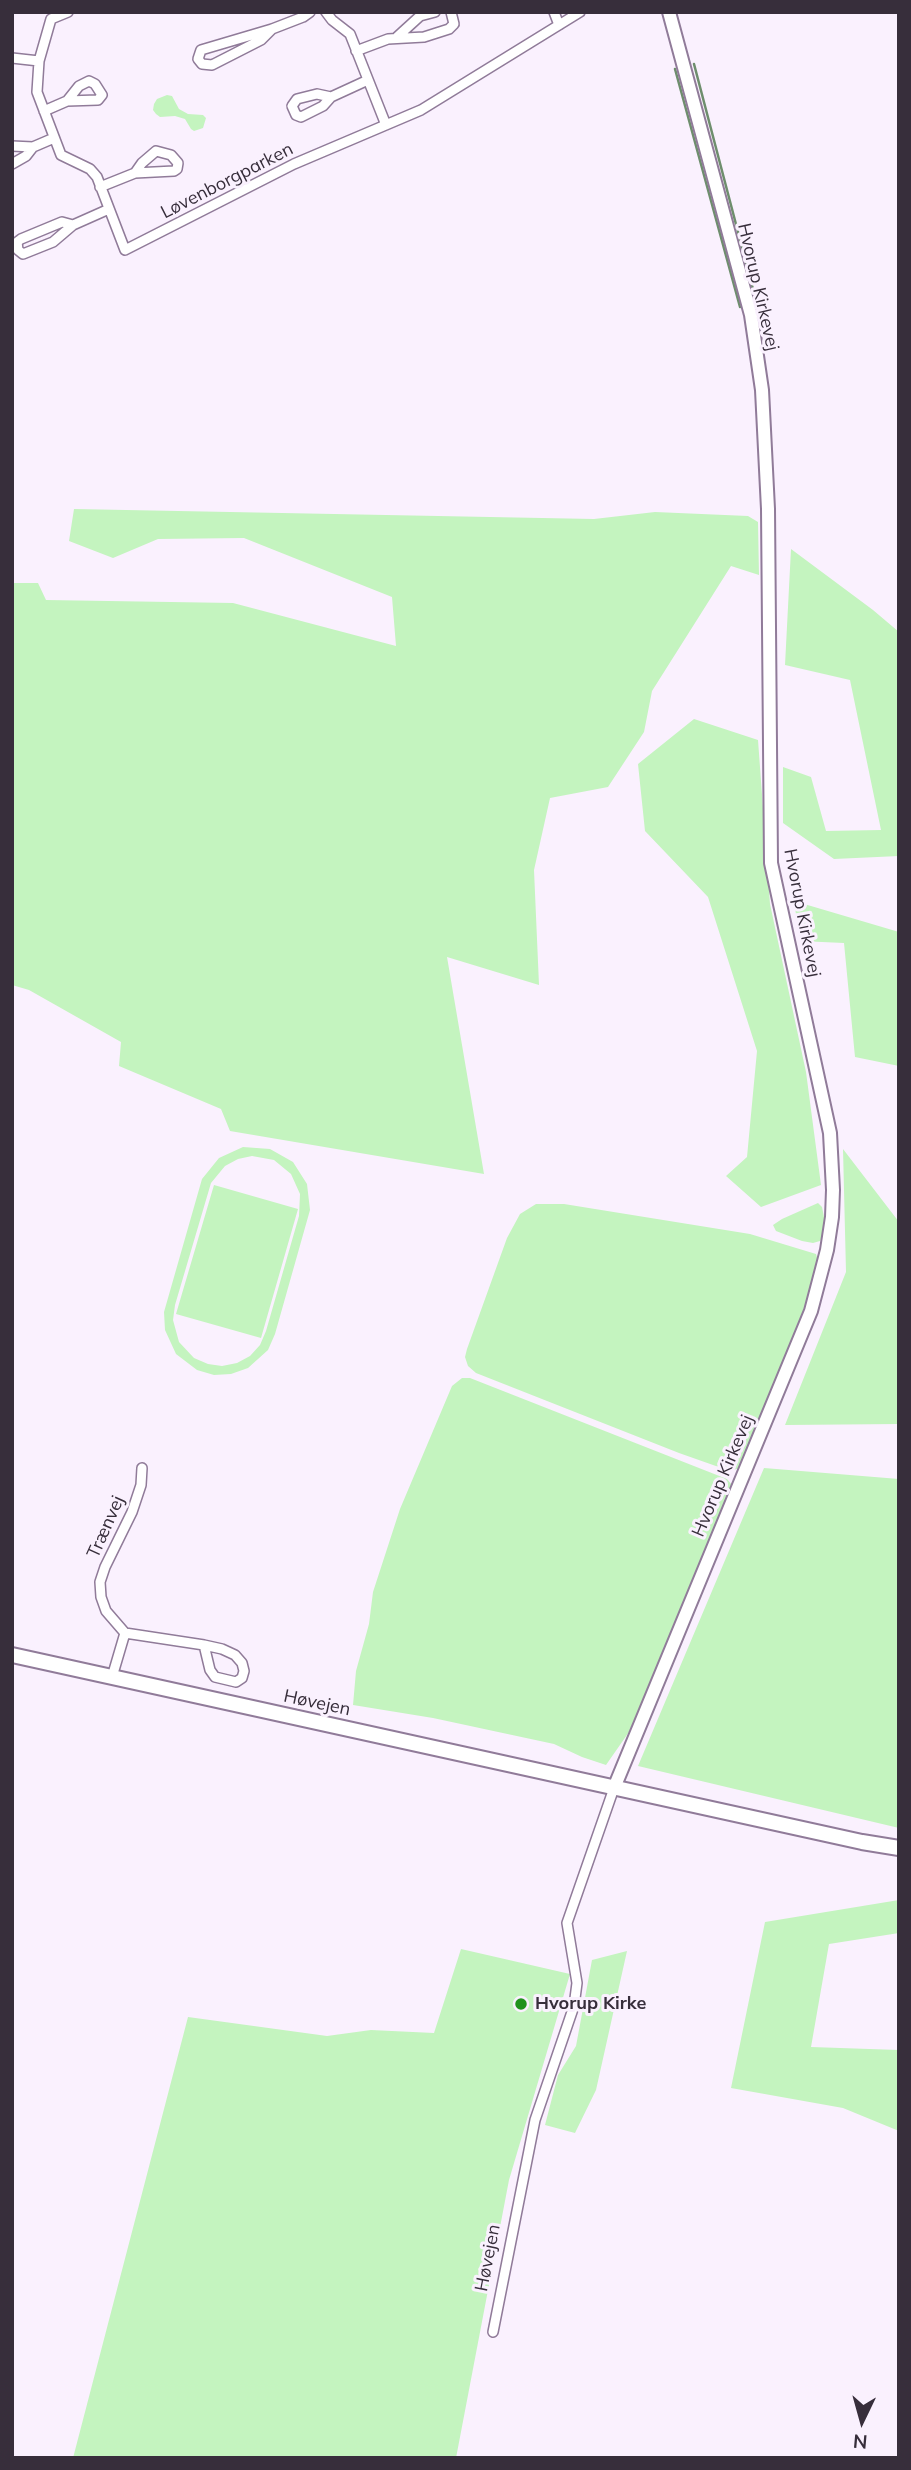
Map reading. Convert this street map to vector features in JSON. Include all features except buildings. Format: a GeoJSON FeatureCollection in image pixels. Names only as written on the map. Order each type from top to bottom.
{"type":"FeatureCollection","features":[{"type":"Feature","properties":{"kind":"main road","name":"Høvejen"},"geometry":{"type":"LineString","coordinates":[[12,1655],[899,1850]]}},
{"type":"Feature","properties":{"kind":"street","name":"Løvenborgparken"},"geometry":{"type":"LineString","coordinates":[[68,12],[51,19],[39,61],[36,88],[61,155],[93,172],[125,250],[295,164],[421,110],[580,12]]}},
{"type":"Feature","properties":{"kind":"street"},"geometry":{"type":"LineString","coordinates":[[272,29],[261,40],[212,65],[206,66],[198,58],[201,50],[272,29],[310,12]]}},
{"type":"Feature","properties":{"kind":"street"},"geometry":{"type":"LineString","coordinates":[[326,12],[332,20],[347,30],[386,125]]}},
{"type":"Feature","properties":{"kind":"street"},"geometry":{"type":"LineString","coordinates":[[397,37],[420,16],[435,12]]}},
{"type":"Feature","properties":{"kind":"street"},"geometry":{"type":"LineString","coordinates":[[356,51],[397,37],[424,37],[449,29],[454,24],[451,12]]}},
{"type":"Feature","properties":{"kind":"street"},"geometry":{"type":"LineString","coordinates":[[554,12],[559,25]]}},
{"type":"Feature","properties":{"kind":"street","name":"Hvorup Kirkevej"},"geometry":{"type":"LineString","coordinates":[[614,1788],[811,1311],[827,1250],[833,1204],[830,1133],[771,863],[768,523],[762,390],[751,315],[669,12]]}},
{"type":"Feature","properties":{"kind":"street"},"geometry":{"type":"LineString","coordinates":[[14,60],[39,61]]}},
{"type":"Feature","properties":{"kind":"street"},"geometry":{"type":"LineString","coordinates":[[331,97],[368,80]]}},
{"type":"Feature","properties":{"kind":"street"},"geometry":{"type":"LineString","coordinates":[[44,111],[67,101]]}},
{"type":"Feature","properties":{"kind":"street"},"geometry":{"type":"LineString","coordinates":[[12,146],[33,146],[54,138]]}},
{"type":"Feature","properties":{"kind":"street"},"geometry":{"type":"LineString","coordinates":[[12,164],[26,156],[33,146]]}},
{"type":"Feature","properties":{"kind":"street"},"geometry":{"type":"LineString","coordinates":[[100,187],[135,173]]}},
{"type":"Feature","properties":{"kind":"street"},"geometry":{"type":"LineString","coordinates":[[73,225],[62,222],[21,239],[17,242],[18,250],[23,254],[53,242],[73,225],[108,209]]}},
{"type":"Feature","properties":{"kind":"street","name":"Trænvej"},"geometry":{"type":"LineString","coordinates":[[125,1633],[106,1611],[100,1582],[132,1512],[141,1485],[142,1468]]}},
{"type":"Feature","properties":{"kind":"street"},"geometry":{"type":"LineString","coordinates":[[112,1677],[125,1633],[204,1645],[235,1655],[242,1663],[242,1678],[236,1682],[215,1677],[210,1670],[204,1645]]}},
{"type":"Feature","properties":{"kind":"street","name":"Høvejen"},"geometry":{"type":"LineString","coordinates":[[493,2332],[535,2120],[573,2006],[577,1983],[567,1923],[614,1788]]}},
{"type":"Feature","properties":{"kind":"green space"},"geometry":{"type":"Polygon","coordinates":[[[172,96],[179,109],[188,114],[203,115],[206,118],[203,128],[194,131],[185,119],[175,116],[160,117],[156,114],[153,110],[154,104],[157,99],[172,96]]]}},
{"type":"Feature","properties":{"kind":"green space"},"geometry":{"type":"Polygon","coordinates":[[[74,509],[594,519],[655,512],[748,516],[758,522],[759,575],[731,566],[652,691],[644,732],[608,787],[550,798],[534,870],[539,985],[447,957],[484,1174],[230,1131],[221,1109],[119,1066],[121,1042],[29,990],[12,985],[12,583],[38,583],[46,600],[233,603],[396,646],[392,597],[244,538],[158,539],[113,558],[69,541],[74,509]]]}},
{"type":"Feature","properties":{"kind":"green space"},"geometry":{"type":"Polygon","coordinates":[[[791,549],[899,632],[899,856],[834,859],[783,823],[783,767],[811,777],[826,831],[881,830],[850,680],[785,665],[791,549]]]}},
{"type":"Feature","properties":{"kind":"green space"},"geometry":{"type":"Polygon","coordinates":[[[694,719],[758,740],[770,904],[806,1072],[821,1185],[761,1207],[726,1176],[747,1157],[757,1051],[708,897],[645,831],[638,764],[694,719]]]}},
{"type":"Feature","properties":{"kind":"green space"},"geometry":{"type":"Polygon","coordinates":[[[794,901],[899,932],[899,1066],[855,1057],[844,943],[800,941],[794,901]]]}},
{"type":"Feature","properties":{"kind":"green space"},"geometry":{"type":"Polygon","coordinates":[[[243,1147],[270,1149],[293,1162],[307,1184],[310,1210],[275,1334],[268,1350],[248,1368],[231,1374],[214,1375],[197,1370],[176,1354],[165,1330],[164,1312],[202,1179],[219,1158],[243,1147]],[[252,1156],[238,1159],[225,1166],[211,1183],[173,1320],[179,1342],[194,1358],[208,1364],[222,1366],[237,1363],[250,1356],[260,1345],[266,1331],[299,1216],[300,1194],[291,1174],[274,1160],[252,1156]]]}},
{"type":"Feature","properties":{"kind":"green space"},"geometry":{"type":"Polygon","coordinates":[[[843,1149],[899,1222],[899,1424],[785,1425],[846,1272],[843,1149]]]}},
{"type":"Feature","properties":{"kind":"green space"},"geometry":{"type":"Polygon","coordinates":[[[214,1185],[298,1209],[261,1338],[176,1314],[214,1185]]]}},
{"type":"Feature","properties":{"kind":"green space"},"geometry":{"type":"Polygon","coordinates":[[[818,1203],[822,1207],[825,1222],[820,1241],[802,1241],[776,1231],[773,1225],[782,1219],[818,1203]]]}},
{"type":"Feature","properties":{"kind":"green space"},"geometry":{"type":"Polygon","coordinates":[[[536,1204],[564,1204],[750,1234],[816,1254],[819,1264],[809,1298],[740,1468],[730,1471],[679,1453],[476,1373],[468,1366],[465,1357],[467,1349],[507,1238],[520,1214],[536,1204]]]}},
{"type":"Feature","properties":{"kind":"green space"},"geometry":{"type":"Polygon","coordinates":[[[462,1378],[470,1378],[727,1479],[732,1485],[629,1732],[606,1765],[554,1744],[433,1718],[353,1705],[356,1671],[369,1624],[373,1592],[400,1509],[452,1386],[462,1378]]]}},
{"type":"Feature","properties":{"kind":"green space"},"geometry":{"type":"Polygon","coordinates":[[[764,1468],[899,1479],[899,1828],[638,1766],[764,1468]]]}},
{"type":"Feature","properties":{"kind":"green space"},"geometry":{"type":"Polygon","coordinates":[[[899,1900],[899,1933],[829,1944],[811,2047],[899,2050],[899,2131],[843,2108],[731,2088],[765,1922],[899,1900]]]}},
{"type":"Feature","properties":{"kind":"green space"},"geometry":{"type":"Polygon","coordinates":[[[461,1949],[570,1974],[509,2180],[456,2458],[73,2458],[188,2017],[327,2036],[371,2030],[434,2033],[461,1949]]]}},
{"type":"Feature","properties":{"kind":"green space"},"geometry":{"type":"Polygon","coordinates":[[[627,1951],[596,2090],[575,2133],[545,2125],[558,2075],[576,2046],[592,1960],[627,1951]]]}},
{"type":"Feature","properties":{"kind":"waterway"},"geometry":{"type":"LineString","coordinates":[[694,64],[754,293]]}},
{"type":"Feature","properties":{"kind":"waterway"},"geometry":{"type":"LineString","coordinates":[[675,69],[740,307]]}},
{"type":"Feature","properties":{"kind":"place","name":"Hvorup Kirke"},"geometry":{"type":"Point","coordinates":[521,2004]}}]}
